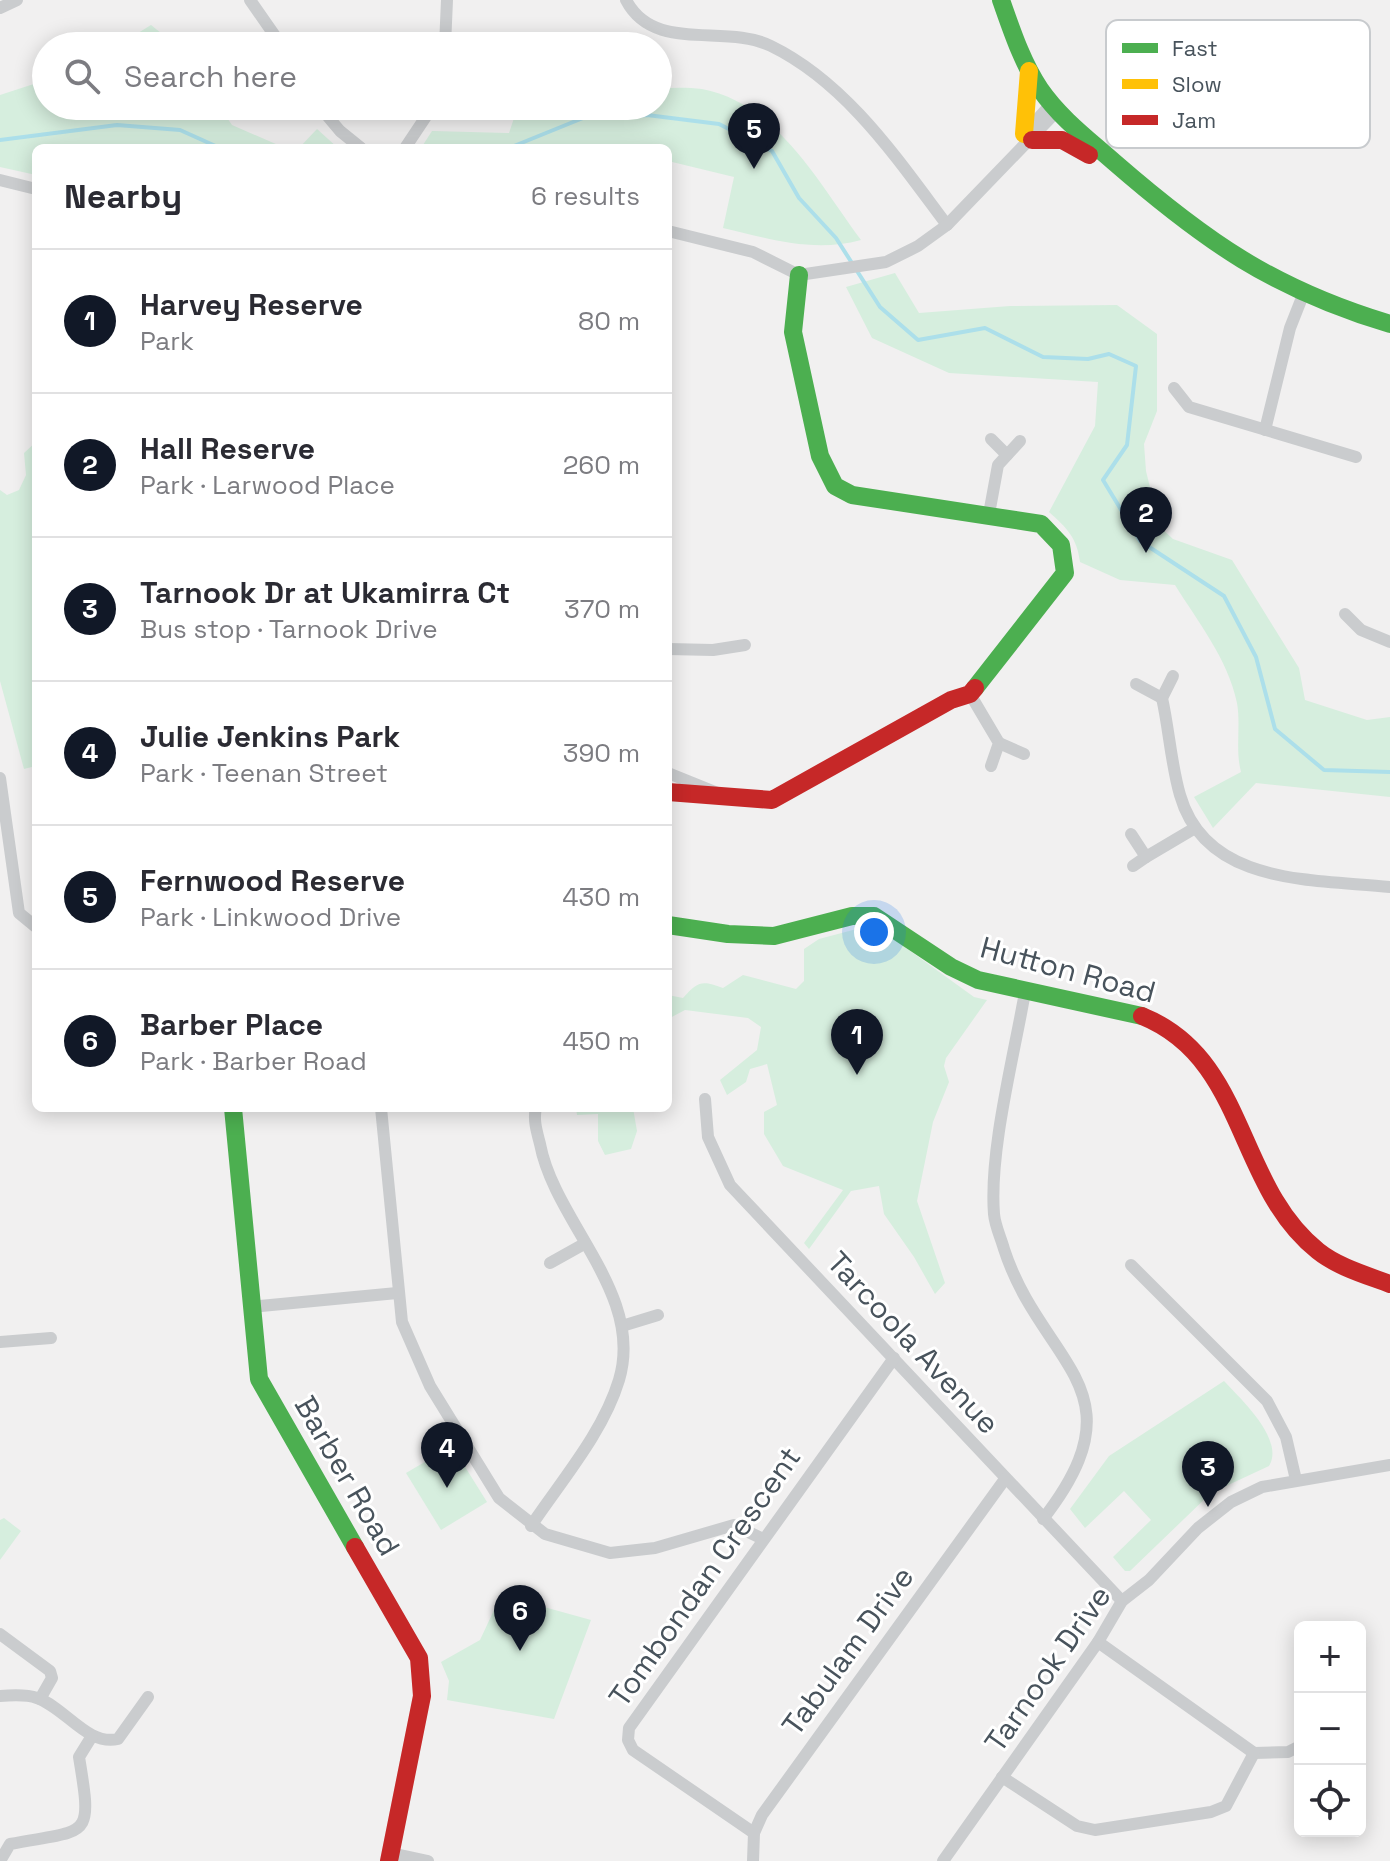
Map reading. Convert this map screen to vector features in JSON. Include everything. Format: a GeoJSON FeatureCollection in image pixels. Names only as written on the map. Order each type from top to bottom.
{"type":"FeatureCollection","features":[{"type":"Feature","properties":{"kind":"street"},"geometry":{"type":"LineString","coordinates":[[0,8],[17,0]]}},
{"type":"Feature","properties":{"kind":"street"},"geometry":{"type":"LineString","coordinates":[[250,0],[272,32]]}},
{"type":"Feature","properties":{"kind":"street"},"geometry":{"type":"LineString","coordinates":[[446,32],[447,0]]}},
{"type":"Feature","properties":{"kind":"street"},"geometry":{"type":"LineString","coordinates":[[626,0],[645,24],[669,32]]}},
{"type":"Feature","properties":{"kind":"street"},"geometry":{"type":"LineString","coordinates":[[1001,0],[1029,71],[1054,108],[1136,182],[1226,255],[1303,295],[1390,324]]}},
{"type":"Feature","properties":{"kind":"street"},"geometry":{"type":"LineString","coordinates":[[672,32],[754,41],[770,45],[795,61],[853,107],[947,225]]}},
{"type":"Feature","properties":{"kind":"street"},"geometry":{"type":"LineString","coordinates":[[1028,137],[1025,84],[1029,71]]}},
{"type":"Feature","properties":{"kind":"street"},"geometry":{"type":"LineString","coordinates":[[672,232],[753,252],[799,275],[886,262],[918,246],[947,225],[1054,108]]}},
{"type":"Feature","properties":{"kind":"street"},"geometry":{"type":"LineString","coordinates":[[331,120],[356,144]]}},
{"type":"Feature","properties":{"kind":"street"},"geometry":{"type":"LineString","coordinates":[[408,144],[424,120]]}},
{"type":"Feature","properties":{"kind":"street"},"geometry":{"type":"LineString","coordinates":[[1028,137],[1069,140],[1114,175],[1136,182]]}},
{"type":"Feature","properties":{"kind":"street"},"geometry":{"type":"LineString","coordinates":[[0,180],[32,188]]}},
{"type":"Feature","properties":{"kind":"street"},"geometry":{"type":"LineString","coordinates":[[672,792],[722,795],[753,801],[784,796],[951,700],[970,694],[1059,583],[1067,562],[1061,543],[1049,529],[1030,521],[852,495],[835,486],[820,456],[793,332],[799,275]]}},
{"type":"Feature","properties":{"kind":"street"},"geometry":{"type":"LineString","coordinates":[[1265,430],[1290,328],[1303,295]]}},
{"type":"Feature","properties":{"kind":"street"},"geometry":{"type":"LineString","coordinates":[[1174,388],[1189,407],[1356,457]]}},
{"type":"Feature","properties":{"kind":"street"},"geometry":{"type":"LineString","coordinates":[[991,439],[1007,455]]}},
{"type":"Feature","properties":{"kind":"street"},"geometry":{"type":"LineString","coordinates":[[989,514],[998,465],[1020,441]]}},
{"type":"Feature","properties":{"kind":"street"},"geometry":{"type":"LineString","coordinates":[[1345,614],[1361,630],[1390,642]]}},
{"type":"Feature","properties":{"kind":"street"},"geometry":{"type":"LineString","coordinates":[[672,649],[713,650],[745,645]]}},
{"type":"Feature","properties":{"kind":"street"},"geometry":{"type":"LineString","coordinates":[[1173,676],[1162,698],[1179,794],[1195,828],[1212,846],[1253,869],[1390,887]]}},
{"type":"Feature","properties":{"kind":"street"},"geometry":{"type":"LineString","coordinates":[[1136,684],[1162,698]]}},
{"type":"Feature","properties":{"kind":"street"},"geometry":{"type":"LineString","coordinates":[[970,694],[999,743],[1024,754]]}},
{"type":"Feature","properties":{"kind":"street"},"geometry":{"type":"LineString","coordinates":[[991,766],[999,743]]}},
{"type":"Feature","properties":{"kind":"street"},"geometry":{"type":"LineString","coordinates":[[672,775],[722,795]]}},
{"type":"Feature","properties":{"kind":"street"},"geometry":{"type":"LineString","coordinates":[[0,778],[19,913],[32,924]]}},
{"type":"Feature","properties":{"kind":"street"},"geometry":{"type":"LineString","coordinates":[[1133,866],[1195,828]]}},
{"type":"Feature","properties":{"kind":"street"},"geometry":{"type":"LineString","coordinates":[[1131,834],[1146,857]]}},
{"type":"Feature","properties":{"kind":"street","name":"Hutton Road"},"geometry":{"type":"LineString","coordinates":[[672,925],[766,936],[789,934],[860,913],[874,916],[963,974],[1025,992],[1139,1015],[1182,1035],[1208,1064],[1293,1226],[1317,1250],[1337,1263],[1390,1284]]}},
{"type":"Feature","properties":{"kind":"street"},"geometry":{"type":"LineString","coordinates":[[1025,992],[998,1154],[994,1217],[1013,1277],[1073,1369],[1087,1418],[1082,1458],[1065,1492],[1043,1519]]}},
{"type":"Feature","properties":{"kind":"street","name":"Tarcoola Avenue"},"geometry":{"type":"LineString","coordinates":[[705,1099],[708,1137],[730,1185],[1122,1601]]}},
{"type":"Feature","properties":{"kind":"street","name":"Barber Road"},"geometry":{"type":"LineString","coordinates":[[233,1112],[259,1379],[419,1658],[422,1696],[390,1857]]}},
{"type":"Feature","properties":{"kind":"street"},"geometry":{"type":"LineString","coordinates":[[381,1112],[397,1293],[407,1339],[430,1386],[499,1498],[531,1526],[559,1540],[610,1553],[655,1548],[734,1525],[763,1539]]}},
{"type":"Feature","properties":{"kind":"street"},"geometry":{"type":"LineString","coordinates":[[531,1526],[605,1413],[619,1380],[624,1353],[622,1326],[612,1296],[543,1163],[537,1112]]}},
{"type":"Feature","properties":{"kind":"street"},"geometry":{"type":"LineString","coordinates":[[550,1263],[584,1244]]}},
{"type":"Feature","properties":{"kind":"street"},"geometry":{"type":"LineString","coordinates":[[1131,1265],[1267,1401],[1286,1437],[1296,1480]]}},
{"type":"Feature","properties":{"kind":"street"},"geometry":{"type":"LineString","coordinates":[[250,1307],[397,1293]]}},
{"type":"Feature","properties":{"kind":"street"},"geometry":{"type":"LineString","coordinates":[[622,1326],[658,1315]]}},
{"type":"Feature","properties":{"kind":"street"},"geometry":{"type":"LineString","coordinates":[[0,1342],[51,1338]]}},
{"type":"Feature","properties":{"kind":"street","name":"Tombondan Crescent"},"geometry":{"type":"LineString","coordinates":[[754,1833],[641,1756],[628,1740],[629,1728],[894,1358]]}},
{"type":"Feature","properties":{"kind":"street","name":"Tarnook Drive"},"geometry":{"type":"LineString","coordinates":[[943,1861],[1098,1642],[1122,1601],[1231,1502],[1262,1487],[1390,1465]]}},
{"type":"Feature","properties":{"kind":"street","name":"Tabulam Drive"},"geometry":{"type":"LineString","coordinates":[[753,1861],[754,1833],[762,1815],[1005,1479]]}},
{"type":"Feature","properties":{"kind":"street"},"geometry":{"type":"LineString","coordinates":[[0,1634],[50,1671],[52,1678],[40,1699]]}},
{"type":"Feature","properties":{"kind":"street"},"geometry":{"type":"LineString","coordinates":[[1098,1642],[1254,1753],[1294,1749]]}},
{"type":"Feature","properties":{"kind":"street"},"geometry":{"type":"LineString","coordinates":[[0,1696],[40,1699],[78,1723],[92,1736],[106,1741],[118,1739],[148,1697]]}},
{"type":"Feature","properties":{"kind":"street"},"geometry":{"type":"LineString","coordinates":[[1,1855],[10,1844],[76,1831],[85,1822],[88,1812],[79,1757],[92,1736]]}},
{"type":"Feature","properties":{"kind":"street"},"geometry":{"type":"LineString","coordinates":[[1002,1777],[1077,1826],[1095,1830],[1211,1812],[1226,1806],[1254,1753]]}},
{"type":"Feature","properties":{"kind":"street"},"geometry":{"type":"LineString","coordinates":[[390,1857],[428,1861]]}},
{"type":"Feature","properties":{"kind":"green space"},"geometry":{"type":"Polygon","coordinates":[[[151,25],[160,32],[140,32],[151,25]]]}},
{"type":"Feature","properties":{"kind":"green space"},"geometry":{"type":"Polygon","coordinates":[[[32,85],[32,120],[229,120],[232,125],[276,144],[32,144],[32,174],[0,167],[0,95],[32,85]]]}},
{"type":"Feature","properties":{"kind":"green space"},"geometry":{"type":"Polygon","coordinates":[[[672,88],[702,89],[729,97],[753,111],[794,149],[861,240],[809,245],[723,228],[734,177],[672,162],[672,144],[424,144],[432,131],[509,133],[513,120],[672,120],[672,88]]]}},
{"type":"Feature","properties":{"kind":"green space"},"geometry":{"type":"Polygon","coordinates":[[[317,129],[334,144],[303,144],[317,129]]]}},
{"type":"Feature","properties":{"kind":"green space"},"geometry":{"type":"Polygon","coordinates":[[[895,273],[919,313],[1010,306],[1117,305],[1157,334],[1157,411],[1144,444],[1146,471],[1160,527],[1173,539],[1232,560],[1299,668],[1305,700],[1367,720],[1390,717],[1390,797],[1256,783],[1213,828],[1194,797],[1241,772],[1237,703],[1227,671],[1175,585],[1120,580],[1080,562],[1070,534],[1049,512],[1095,426],[1098,382],[949,373],[872,338],[846,287],[895,273]]]}},
{"type":"Feature","properties":{"kind":"green space"},"geometry":{"type":"Polygon","coordinates":[[[32,446],[32,767],[24,769],[0,681],[0,490],[7,495],[19,490],[26,475],[24,453],[32,446]]]}},
{"type":"Feature","properties":{"kind":"green space"},"geometry":{"type":"Polygon","coordinates":[[[868,926],[895,940],[974,997],[987,1000],[946,1058],[944,1066],[949,1082],[933,1122],[917,1201],[945,1283],[935,1294],[884,1214],[879,1186],[851,1191],[809,1249],[804,1243],[843,1190],[783,1166],[764,1134],[764,1112],[777,1105],[767,1064],[750,1069],[746,1082],[727,1095],[720,1080],[757,1050],[761,1027],[748,1018],[685,1010],[672,1017],[672,996],[683,998],[701,984],[723,988],[743,975],[796,989],[804,981],[804,949],[819,939],[868,926]]]}},
{"type":"Feature","properties":{"kind":"green space"},"geometry":{"type":"Polygon","coordinates":[[[577,1112],[634,1112],[637,1131],[631,1149],[605,1155],[598,1141],[598,1114],[577,1115],[577,1112]]]}},
{"type":"Feature","properties":{"kind":"green space"},"geometry":{"type":"Polygon","coordinates":[[[1224,1381],[1266,1432],[1271,1444],[1269,1466],[1211,1493],[1130,1571],[1125,1571],[1113,1557],[1151,1520],[1124,1491],[1085,1528],[1070,1509],[1109,1456],[1224,1381]]]}},
{"type":"Feature","properties":{"kind":"green space"},"geometry":{"type":"Polygon","coordinates":[[[452,1446],[487,1502],[441,1530],[406,1473],[452,1446]]]}},
{"type":"Feature","properties":{"kind":"green space"},"geometry":{"type":"Polygon","coordinates":[[[4,1518],[21,1531],[0,1560],[0,1520],[4,1518]]]}},
{"type":"Feature","properties":{"kind":"green space"},"geometry":{"type":"Polygon","coordinates":[[[501,1595],[591,1620],[554,1719],[447,1700],[449,1681],[441,1662],[480,1640],[501,1595]]]}},
{"type":"Feature","properties":{"kind":"waterway"},"geometry":{"type":"LineString","coordinates":[[672,118],[719,124],[772,151],[799,198],[836,238],[880,307],[918,340],[985,328],[1043,357],[1088,359],[1109,354],[1136,366],[1127,445],[1103,480],[1140,541],[1224,596],[1256,657],[1275,729],[1324,770],[1390,772]]}},
{"type":"Feature","properties":{"kind":"waterway"},"geometry":{"type":"LineString","coordinates":[[519,144],[578,120]]}},
{"type":"Feature","properties":{"kind":"waterway"},"geometry":{"type":"LineString","coordinates":[[0,140],[117,125],[180,130],[211,144]]}},
{"type":"Feature","properties":{"kind":"traffic: fast"},"geometry":{"type":"LineString","coordinates":[[1001,0],[1023,57],[1048,100],[1075,128],[1147,190],[1242,260],[1310,295],[1390,324]]}},
{"type":"Feature","properties":{"kind":"traffic: fast"},"geometry":{"type":"LineString","coordinates":[[799,275],[793,332],[820,456],[835,486],[852,495],[1041,524],[1061,545],[1065,573],[975,688]]}},
{"type":"Feature","properties":{"kind":"traffic: fast"},"geometry":{"type":"LineString","coordinates":[[672,926],[728,934],[774,936],[852,916],[874,916],[951,967],[978,980],[1142,1016]]}},
{"type":"Feature","properties":{"kind":"traffic: fast"},"geometry":{"type":"LineString","coordinates":[[233,1112],[259,1379],[355,1547]]}},
{"type":"Feature","properties":{"kind":"traffic: slow"},"geometry":{"type":"LineString","coordinates":[[1024,134],[1029,71]]}},
{"type":"Feature","properties":{"kind":"traffic: jam"},"geometry":{"type":"LineString","coordinates":[[1032,140],[1062,140],[1089,155]]}},
{"type":"Feature","properties":{"kind":"traffic: jam"},"geometry":{"type":"LineString","coordinates":[[672,792],[772,800],[951,700],[970,694],[975,688]]}},
{"type":"Feature","properties":{"kind":"traffic: jam"},"geometry":{"type":"LineString","coordinates":[[1142,1016],[1177,1036],[1203,1062],[1222,1092],[1270,1192],[1291,1224],[1334,1262],[1390,1284]]}},
{"type":"Feature","properties":{"kind":"traffic: jam"},"geometry":{"type":"LineString","coordinates":[[355,1547],[419,1658],[422,1696],[389,1861]]}},
{"type":"Feature","properties":{"kind":"place","name":"Fernwood Reserve"},"geometry":{"type":"Point","coordinates":[754,169]}},
{"type":"Feature","properties":{"kind":"place","name":"Hall Reserve"},"geometry":{"type":"Point","coordinates":[1146,553]}},
{"type":"Feature","properties":{"kind":"place","name":"Harvey Reserve"},"geometry":{"type":"Point","coordinates":[857,1075]}},
{"type":"Feature","properties":{"kind":"place","name":"Julie Jenkins Park"},"geometry":{"type":"Point","coordinates":[447,1488]}},
{"type":"Feature","properties":{"kind":"place","name":"Tarnook Dr at Ukamirra Ct"},"geometry":{"type":"Point","coordinates":[1208,1507]}},
{"type":"Feature","properties":{"kind":"place","name":"Barber Place"},"geometry":{"type":"Point","coordinates":[520,1651]}}]}
